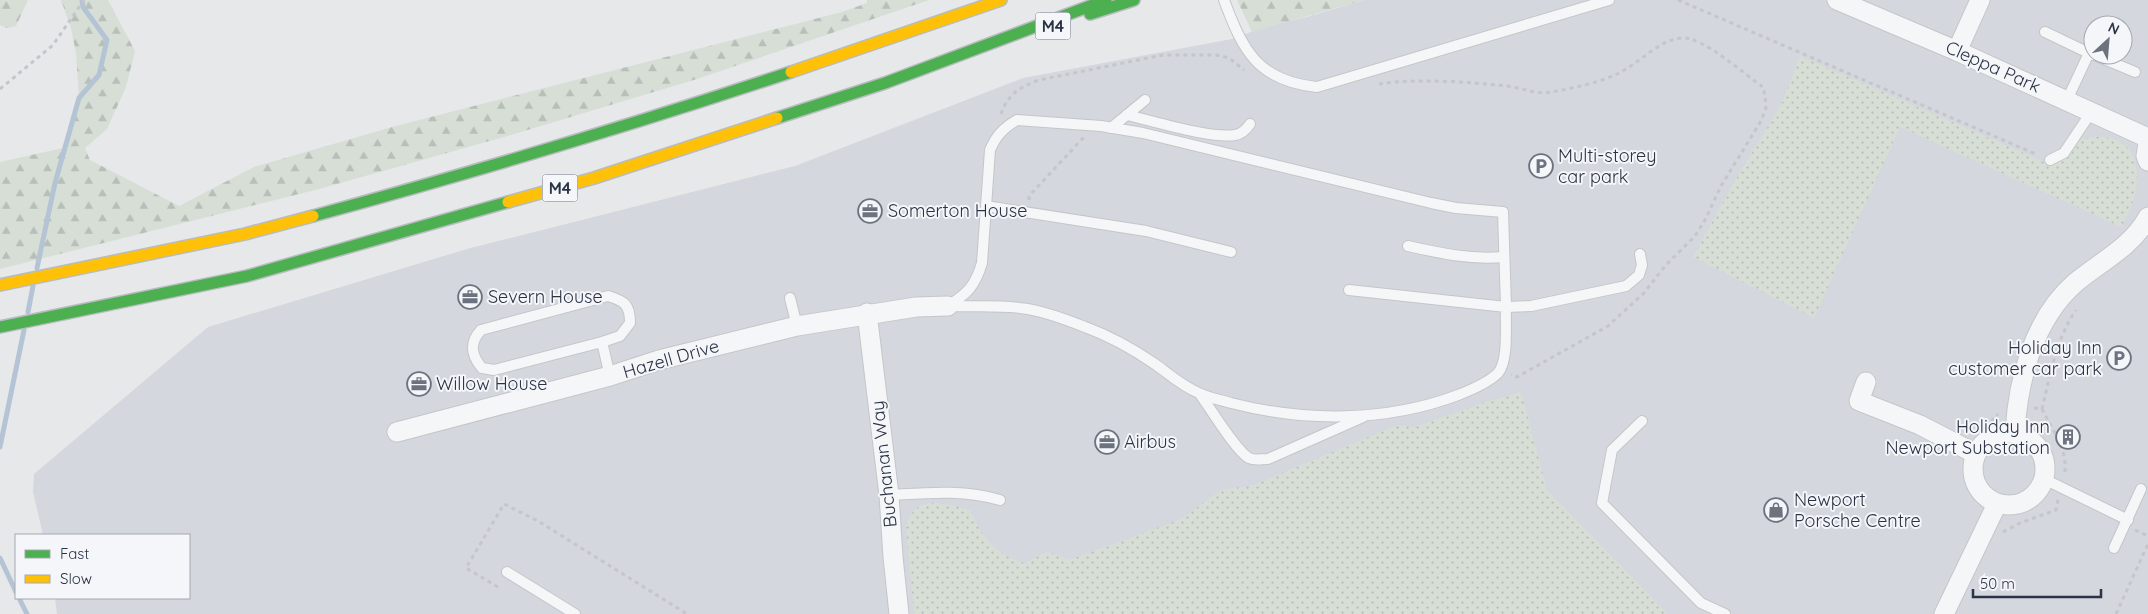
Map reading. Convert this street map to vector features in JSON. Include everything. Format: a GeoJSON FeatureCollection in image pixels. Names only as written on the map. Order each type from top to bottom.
{"type":"FeatureCollection","features":[{"type":"Feature","properties":{"kind":"highway","name":"M4"},"geometry":{"type":"LineString","coordinates":[[0,285],[245,234],[445,180],[672,112],[1001,0]]}},
{"type":"Feature","properties":{"kind":"highway","name":"M4"},"geometry":{"type":"LineString","coordinates":[[0,327],[247,276],[574,184],[876,86],[1106,0]]}},
{"type":"Feature","properties":{"kind":"highway","name":"M4"},"geometry":{"type":"LineString","coordinates":[[971,52],[1134,0]]}},
{"type":"Feature","properties":{"kind":"street","name":"Cleppa Park"},"geometry":{"type":"LineString","coordinates":[[1837,0],[1957,51],[2148,138]]}},
{"type":"Feature","properties":{"kind":"street"},"geometry":{"type":"LineString","coordinates":[[1957,51],[1980,0]]}},
{"type":"Feature","properties":{"kind":"street"},"geometry":{"type":"LineString","coordinates":[[2148,143],[2148,161]]}},
{"type":"Feature","properties":{"kind":"street"},"geometry":{"type":"LineString","coordinates":[[2015,432],[2017,406],[2031,352],[2040,328],[2054,306],[2075,284],[2120,251],[2144,225],[2148,217]]}},
{"type":"Feature","properties":{"kind":"street","name":"Hazell Drive"},"geometry":{"type":"LineString","coordinates":[[396,432],[610,376],[658,360],[797,326],[916,306],[948,306]]}},
{"type":"Feature","properties":{"kind":"street","name":"Buchanan Way"},"geometry":{"type":"LineString","coordinates":[[867,314],[889,495],[899,614]]}},
{"type":"Feature","properties":{"kind":"street"},"geometry":{"type":"LineString","coordinates":[[1866,382],[1859,401],[1920,425],[1976,454]]}},
{"type":"Feature","properties":{"kind":"street"},"geometry":{"type":"LineString","coordinates":[[2015,432],[2024,435],[2035,442],[2043,454],[2046,472],[2052,483],[2042,486],[2035,496],[2026,502],[2014,505],[1997,504],[1984,496],[1977,486],[1973,476],[1976,454],[1985,441],[1997,434],[2015,432]]}},
{"type":"Feature","properties":{"kind":"street"},"geometry":{"type":"LineString","coordinates":[[1944,614],[1997,504]]}},
{"type":"Feature","properties":{"kind":"lane"},"geometry":{"type":"LineString","coordinates":[[1224,0],[1233,25],[1249,54],[1270,74],[1295,85],[1317,87],[1609,0]]}},
{"type":"Feature","properties":{"kind":"lane"},"geometry":{"type":"LineString","coordinates":[[2045,32],[2083,50]]}},
{"type":"Feature","properties":{"kind":"lane"},"geometry":{"type":"LineString","coordinates":[[2067,100],[2086,65]]}},
{"type":"Feature","properties":{"kind":"lane"},"geometry":{"type":"LineString","coordinates":[[2118,65],[2135,72]]}},
{"type":"Feature","properties":{"kind":"lane"},"geometry":{"type":"LineString","coordinates":[[1111,128],[1145,100]]}},
{"type":"Feature","properties":{"kind":"lane"},"geometry":{"type":"LineString","coordinates":[[2050,160],[2064,153],[2092,111]]}},
{"type":"Feature","properties":{"kind":"lane"},"geometry":{"type":"LineString","coordinates":[[1127,115],[1218,135],[1236,135],[1245,132],[1250,124]]}},
{"type":"Feature","properties":{"kind":"lane"},"geometry":{"type":"LineString","coordinates":[[1017,120],[1111,128],[1189,143],[1431,203],[1456,208],[1503,212],[1506,307],[1504,360],[1498,373],[1485,382],[1444,400],[1393,412],[1340,416],[1274,411],[1245,406],[1200,394],[1187,388],[1135,352],[1086,327],[1022,308],[948,306],[967,294],[978,277],[982,263],[990,150],[995,137],[1005,127],[1017,120]]}},
{"type":"Feature","properties":{"kind":"lane"},"geometry":{"type":"LineString","coordinates":[[986,206],[1146,231],[1232,252]]}},
{"type":"Feature","properties":{"kind":"lane"},"geometry":{"type":"LineString","coordinates":[[1408,246],[1439,254],[1488,259],[1503,257]]}},
{"type":"Feature","properties":{"kind":"lane"},"geometry":{"type":"LineString","coordinates":[[1349,290],[1506,307],[1532,306],[1626,286],[1639,274],[1642,265],[1640,254]]}},
{"type":"Feature","properties":{"kind":"lane"},"geometry":{"type":"LineString","coordinates":[[608,296],[622,300],[630,312],[630,323],[620,336],[602,342],[494,370],[482,368],[476,360],[472,347],[474,338],[481,330],[608,296]]}},
{"type":"Feature","properties":{"kind":"lane"},"geometry":{"type":"LineString","coordinates":[[790,298],[797,326]]}},
{"type":"Feature","properties":{"kind":"lane"},"geometry":{"type":"LineString","coordinates":[[602,342],[610,376]]}},
{"type":"Feature","properties":{"kind":"lane"},"geometry":{"type":"LineString","coordinates":[[1200,394],[1239,449],[1247,457],[1256,460],[1268,458],[1368,415]]}},
{"type":"Feature","properties":{"kind":"lane"},"geometry":{"type":"LineString","coordinates":[[1642,421],[1612,450],[1602,503],[1700,604],[1725,614]]}},
{"type":"Feature","properties":{"kind":"lane"},"geometry":{"type":"LineString","coordinates":[[2052,483],[2128,520]]}},
{"type":"Feature","properties":{"kind":"lane"},"geometry":{"type":"LineString","coordinates":[[2114,548],[2141,488]]}},
{"type":"Feature","properties":{"kind":"lane"},"geometry":{"type":"LineString","coordinates":[[889,495],[944,492],[980,494],[1000,500]]}},
{"type":"Feature","properties":{"kind":"lane"},"geometry":{"type":"LineString","coordinates":[[507,572],[575,614]]}},
{"type":"Feature","properties":{"kind":"path"},"geometry":{"type":"LineString","coordinates":[[0,89],[53,45],[84,0]]}},
{"type":"Feature","properties":{"kind":"path"},"geometry":{"type":"LineString","coordinates":[[1678,0],[2050,160]]}},
{"type":"Feature","properties":{"kind":"path"},"geometry":{"type":"LineString","coordinates":[[1375,84],[1396,81],[1475,84],[1509,86],[1538,93],[1550,92],[1617,74],[1672,40],[1685,37],[1714,51],[1763,87],[1766,108],[1761,121],[1721,186],[1705,220],[1695,236],[1665,266],[1644,293],[1608,326],[1581,342],[1517,377],[1498,373]]}},
{"type":"Feature","properties":{"kind":"path"},"geometry":{"type":"LineString","coordinates":[[995,137],[1005,103],[1020,87],[1039,80],[1163,55],[1188,54],[1216,54],[1229,58],[1248,72]]}},
{"type":"Feature","properties":{"kind":"path"},"geometry":{"type":"LineString","coordinates":[[1026,212],[1029,196],[1094,126]]}},
{"type":"Feature","properties":{"kind":"path"},"geometry":{"type":"LineString","coordinates":[[2000,535],[2020,523],[2056,510],[2052,483],[2066,468],[2062,447],[2042,410]]}},
{"type":"Feature","properties":{"kind":"path"},"geometry":{"type":"LineString","coordinates":[[498,587],[466,568],[504,504],[538,521],[687,614]]}},
{"type":"Feature","properties":{"kind":"path"},"geometry":{"type":"LineString","coordinates":[[2116,614],[2148,544]]}},
{"type":"Feature","properties":{"kind":"shaded area"},"geometry":{"type":"Polygon","coordinates":[[[1364,0],[2148,0],[2148,614],[57,614],[55,599],[190,599],[190,534],[43,534],[33,492],[34,474],[208,327],[467,249],[795,166],[1023,78],[1232,39],[1264,27],[1307,17],[1364,0]]]}},
{"type":"Feature","properties":{"kind":"green space"},"geometry":{"type":"Polygon","coordinates":[[[0,0],[28,0],[16,26],[7,28],[0,25],[0,0]]]}},
{"type":"Feature","properties":{"kind":"green space"},"geometry":{"type":"Polygon","coordinates":[[[61,0],[108,0],[135,51],[126,87],[107,129],[85,148],[90,160],[179,206],[254,167],[392,127],[842,12],[867,3],[867,0],[929,0],[697,79],[511,135],[319,189],[0,269],[0,162],[63,148],[79,97],[76,53],[71,28],[61,0]]]}},
{"type":"Feature","properties":{"kind":"green space"},"geometry":{"type":"Polygon","coordinates":[[[1237,0],[1364,0],[1252,32],[1237,0]]]}},
{"type":"Feature","properties":{"kind":"green space"},"geometry":{"type":"Polygon","coordinates":[[[1800,56],[2051,165],[2069,156],[2081,139],[2102,137],[2118,141],[2129,150],[2135,162],[2137,177],[2130,211],[2121,227],[1900,127],[1814,318],[1693,257],[1733,184],[1782,103],[1800,56]]]}},
{"type":"Feature","properties":{"kind":"green space"},"geometry":{"type":"Polygon","coordinates":[[[1521,392],[1547,490],[1668,614],[914,614],[906,527],[910,516],[923,505],[941,503],[971,511],[980,530],[991,544],[1006,555],[1025,563],[1048,551],[1069,560],[1181,519],[1221,490],[1254,485],[1397,425],[1414,427],[1482,403],[1521,392]]]}},
{"type":"Feature","properties":{"kind":"waterway"},"geometry":{"type":"LineString","coordinates":[[37,268],[55,183],[79,98],[99,75],[107,40],[83,7],[82,0]]}},
{"type":"Feature","properties":{"kind":"waterway"},"geometry":{"type":"LineString","coordinates":[[28,312],[33,286]]}},
{"type":"Feature","properties":{"kind":"waterway"},"geometry":{"type":"LineString","coordinates":[[0,447],[24,330]]}},
{"type":"Feature","properties":{"kind":"waterway"},"geometry":{"type":"LineString","coordinates":[[0,558],[15,590]]}},
{"type":"Feature","properties":{"kind":"waterway"},"geometry":{"type":"LineString","coordinates":[[20,599],[27,614]]}},
{"type":"Feature","properties":{"kind":"traffic: fast"},"geometry":{"type":"LineString","coordinates":[[777,118],[885,83],[1106,0]]}},
{"type":"Feature","properties":{"kind":"traffic: fast"},"geometry":{"type":"LineString","coordinates":[[1090,14],[1134,0]]}},
{"type":"Feature","properties":{"kind":"traffic: fast"},"geometry":{"type":"LineString","coordinates":[[313,216],[553,147],[791,72]]}},
{"type":"Feature","properties":{"kind":"traffic: fast"},"geometry":{"type":"LineString","coordinates":[[0,327],[247,276],[508,202]]}},
{"type":"Feature","properties":{"kind":"traffic: slow"},"geometry":{"type":"LineString","coordinates":[[791,72],[1001,0]]}},
{"type":"Feature","properties":{"kind":"traffic: slow"},"geometry":{"type":"LineString","coordinates":[[508,202],[594,178],[777,118]]}},
{"type":"Feature","properties":{"kind":"traffic: slow"},"geometry":{"type":"LineString","coordinates":[[0,285],[245,234],[313,216]]}},
{"type":"Feature","properties":{"kind":"place","name":"Multi-storey car park"},"geometry":{"type":"Point","coordinates":[1541,166]}},
{"type":"Feature","properties":{"kind":"place","name":"Somerton House"},"geometry":{"type":"Point","coordinates":[870,211]}},
{"type":"Feature","properties":{"kind":"place","name":"Severn House"},"geometry":{"type":"Point","coordinates":[470,297]}},
{"type":"Feature","properties":{"kind":"place","name":"Holiday Inn customer car park"},"geometry":{"type":"Point","coordinates":[2119,358]}},
{"type":"Feature","properties":{"kind":"place","name":"Willow House"},"geometry":{"type":"Point","coordinates":[419,384]}},
{"type":"Feature","properties":{"kind":"place","name":"Holiday Inn Newport Substation"},"geometry":{"type":"Point","coordinates":[2068,437]}},
{"type":"Feature","properties":{"kind":"place","name":"Airbus"},"geometry":{"type":"Point","coordinates":[1107,442]}},
{"type":"Feature","properties":{"kind":"place","name":"Newport Porsche Centre"},"geometry":{"type":"Point","coordinates":[1776,510]}}]}
